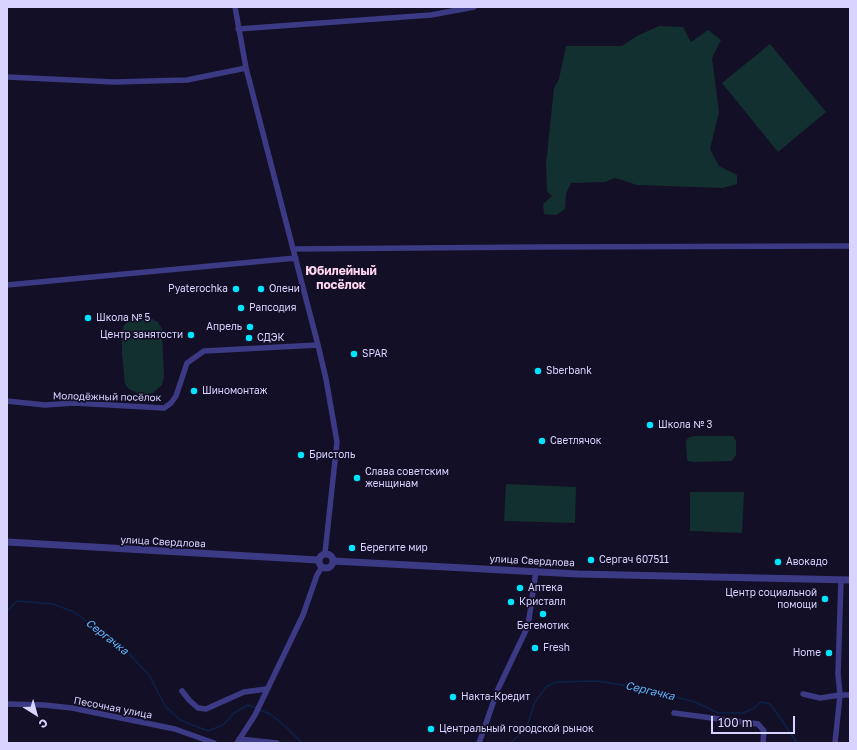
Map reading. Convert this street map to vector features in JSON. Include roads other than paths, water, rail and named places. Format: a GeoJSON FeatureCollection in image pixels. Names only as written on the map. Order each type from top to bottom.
{"type":"FeatureCollection","features":[{"type":"Feature","properties":{"kind":"street"},"geometry":{"type":"LineString","coordinates":[[235,7],[246,68],[326,379],[337,442],[325,553]]}},
{"type":"Feature","properties":{"kind":"street"},"geometry":{"type":"LineString","coordinates":[[238,29],[431,15],[474,7]]}},
{"type":"Feature","properties":{"kind":"street"},"geometry":{"type":"LineString","coordinates":[[7,77],[114,82],[187,80],[246,68]]}},
{"type":"Feature","properties":{"kind":"street"},"geometry":{"type":"LineString","coordinates":[[294,250],[536,247],[850,246]]}},
{"type":"Feature","properties":{"kind":"street"},"geometry":{"type":"LineString","coordinates":[[7,285],[296,258]]}},
{"type":"Feature","properties":{"kind":"street","name":"Молодёжный посёлок"},"geometry":{"type":"LineString","coordinates":[[7,401],[46,405],[74,404],[164,408],[172,403],[176,396],[187,363],[204,351],[318,345]]}},
{"type":"Feature","properties":{"kind":"street","name":"улица Свердлова"},"geometry":{"type":"LineString","coordinates":[[7,542],[318,560]]}},
{"type":"Feature","properties":{"kind":"street"},"geometry":{"type":"LineString","coordinates":[[325,553],[332,557],[333,561],[332,566],[327,568],[322,567],[318,560],[320,555],[325,553]]}},
{"type":"Feature","properties":{"kind":"street","name":"улица Свердлова"},"geometry":{"type":"LineString","coordinates":[[333,561],[580,574],[850,580]]}},
{"type":"Feature","properties":{"kind":"street"},"geometry":{"type":"LineString","coordinates":[[238,741],[264,698],[303,615],[317,575],[322,567]]}},
{"type":"Feature","properties":{"kind":"street"},"geometry":{"type":"LineString","coordinates":[[478,743],[498,688],[528,626],[536,571]]}},
{"type":"Feature","properties":{"kind":"street"},"geometry":{"type":"LineString","coordinates":[[835,743],[840,695],[838,674],[841,580]]}},
{"type":"Feature","properties":{"kind":"street"},"geometry":{"type":"LineString","coordinates":[[182,691],[198,708],[206,709],[244,692],[267,689]]}},
{"type":"Feature","properties":{"kind":"street"},"geometry":{"type":"LineString","coordinates":[[803,694],[820,698],[850,695]]}},
{"type":"Feature","properties":{"kind":"street","name":"Песочная улица"},"geometry":{"type":"LineString","coordinates":[[7,704],[44,705],[72,708],[175,729],[214,743]]}},
{"type":"Feature","properties":{"kind":"street"},"geometry":{"type":"LineString","coordinates":[[674,713],[758,724],[764,731],[763,743]]}},
{"type":"Feature","properties":{"kind":"street"},"geometry":{"type":"LineString","coordinates":[[238,741],[277,743]]}},
{"type":"Feature","properties":{"kind":"waterway","name":"Сергачка"},"geometry":{"type":"LineString","coordinates":[[7,611],[17,601],[53,604],[74,612],[121,645],[149,675],[165,706],[180,720],[208,731],[223,725],[234,713],[248,705],[256,708]]}},
{"type":"Feature","properties":{"kind":"waterway","name":"Сергачка"},"geometry":{"type":"LineString","coordinates":[[510,743],[526,729],[535,702],[546,687],[556,682],[596,681],[637,687],[695,702],[718,713],[743,713],[754,708],[761,702],[770,704],[797,743]]}},
{"type":"Feature","properties":{"kind":"waterway","name":"Сергачка"},"geometry":{"type":"LineString","coordinates":[[260,710],[270,714],[302,743]]}},
{"type":"Feature","properties":{"kind":"place","name":"Pyaterochka"},"geometry":{"type":"Point","coordinates":[236,289]}},
{"type":"Feature","properties":{"kind":"place","name":"Олени"},"geometry":{"type":"Point","coordinates":[261,289]}},
{"type":"Feature","properties":{"kind":"place","name":"Рапсодия"},"geometry":{"type":"Point","coordinates":[241,308]}},
{"type":"Feature","properties":{"kind":"place","name":"Школа № 5"},"geometry":{"type":"Point","coordinates":[88,318]}},
{"type":"Feature","properties":{"kind":"place","name":"Апрель"},"geometry":{"type":"Point","coordinates":[250,327]}},
{"type":"Feature","properties":{"kind":"place","name":"Центр занятости"},"geometry":{"type":"Point","coordinates":[191,335]}},
{"type":"Feature","properties":{"kind":"place","name":"СДЭК"},"geometry":{"type":"Point","coordinates":[249,338]}},
{"type":"Feature","properties":{"kind":"place","name":"SPAR"},"geometry":{"type":"Point","coordinates":[354,354]}},
{"type":"Feature","properties":{"kind":"place","name":"Sberbank"},"geometry":{"type":"Point","coordinates":[538,371]}},
{"type":"Feature","properties":{"kind":"place","name":"Шиномонтаж"},"geometry":{"type":"Point","coordinates":[194,391]}},
{"type":"Feature","properties":{"kind":"place","name":"Школа № 3"},"geometry":{"type":"Point","coordinates":[650,425]}},
{"type":"Feature","properties":{"kind":"place","name":"Светлячок"},"geometry":{"type":"Point","coordinates":[542,441]}},
{"type":"Feature","properties":{"kind":"place","name":"Бристоль"},"geometry":{"type":"Point","coordinates":[301,455]}},
{"type":"Feature","properties":{"kind":"place","name":"Слава советским женщинам"},"geometry":{"type":"Point","coordinates":[357,478]}},
{"type":"Feature","properties":{"kind":"place","name":"Берегите мир"},"geometry":{"type":"Point","coordinates":[352,548]}},
{"type":"Feature","properties":{"kind":"place","name":"Сергач 607511"},"geometry":{"type":"Point","coordinates":[591,560]}},
{"type":"Feature","properties":{"kind":"place","name":"Авокадо"},"geometry":{"type":"Point","coordinates":[778,562]}},
{"type":"Feature","properties":{"kind":"place","name":"Аптека"},"geometry":{"type":"Point","coordinates":[520,588]}},
{"type":"Feature","properties":{"kind":"place","name":"Центр социальной помощи"},"geometry":{"type":"Point","coordinates":[825,599]}},
{"type":"Feature","properties":{"kind":"place","name":"Кристалл"},"geometry":{"type":"Point","coordinates":[511,602]}},
{"type":"Feature","properties":{"kind":"place","name":"Бегемотик"},"geometry":{"type":"Point","coordinates":[543,614]}},
{"type":"Feature","properties":{"kind":"place","name":"Fresh"},"geometry":{"type":"Point","coordinates":[535,648]}},
{"type":"Feature","properties":{"kind":"place","name":"Home"},"geometry":{"type":"Point","coordinates":[829,653]}},
{"type":"Feature","properties":{"kind":"place","name":"Накта-Кредит"},"geometry":{"type":"Point","coordinates":[453,697]}},
{"type":"Feature","properties":{"kind":"place","name":"Центральный городской рынок"},"geometry":{"type":"Point","coordinates":[431,729]}},
{"type":"Feature","properties":{"kind":"district","name":"Юбилейный посёлок"},"geometry":{"type":"Point","coordinates":[341,278]}}]}
